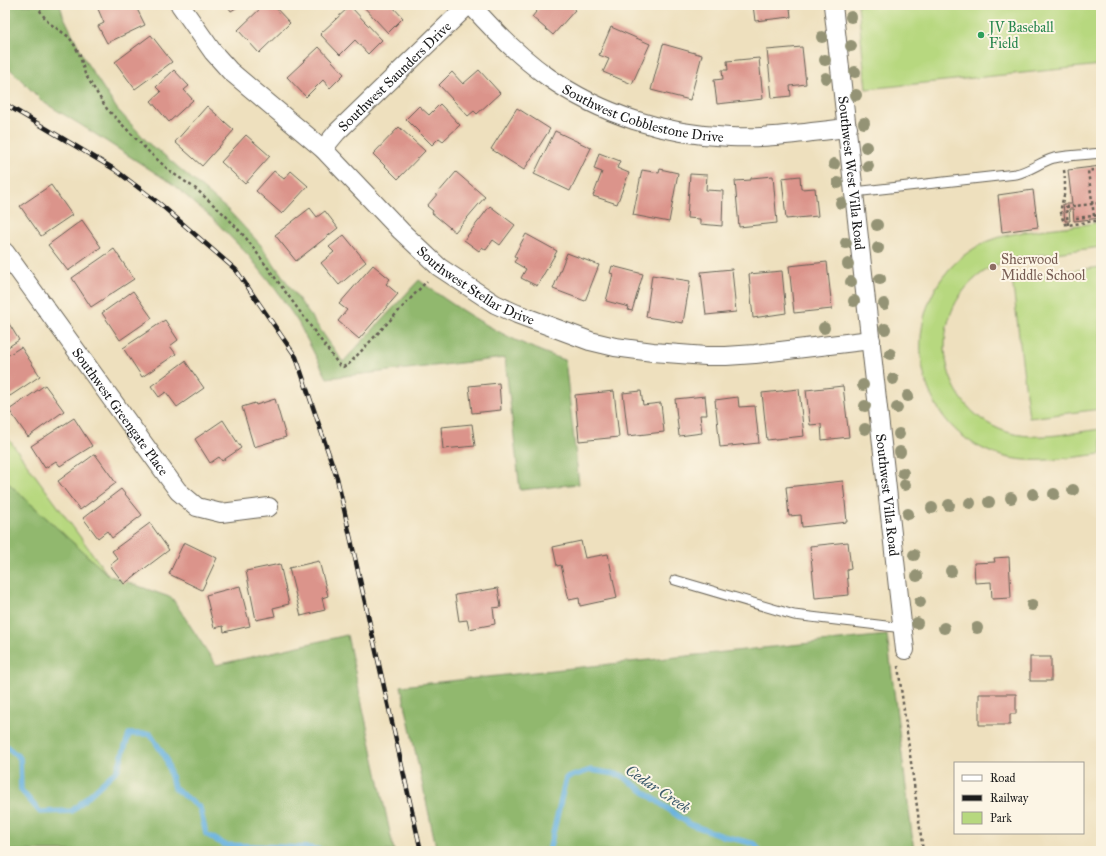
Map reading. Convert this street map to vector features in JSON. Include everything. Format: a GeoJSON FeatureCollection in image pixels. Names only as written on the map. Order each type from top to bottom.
{"type":"FeatureCollection","features":[{"type":"Feature","properties":{"kind":"street","name":"Southwest Stellar Drive"},"geometry":{"type":"LineString","coordinates":[[180,5],[205,41],[230,71],[323,149],[401,231],[439,267],[495,304],[517,314],[590,341],[615,347],[653,352],[726,356],[755,354],[870,340]]}},
{"type":"Feature","properties":{"kind":"street","name":"Southwest Saunders Drive"},"geometry":{"type":"LineString","coordinates":[[323,149],[337,132],[469,5]]}},
{"type":"Feature","properties":{"kind":"street","name":"Southwest Cobblestone Drive"},"geometry":{"type":"LineString","coordinates":[[469,5],[510,45],[548,77],[582,97],[618,114],[666,129],[730,137],[762,136],[848,128]]}},
{"type":"Feature","properties":{"kind":"street","name":"Southwest West Villa Road"},"geometry":{"type":"LineString","coordinates":[[833,5],[848,128],[870,340]]}},
{"type":"Feature","properties":{"kind":"street","name":"Southwest Greengate Place"},"geometry":{"type":"LineString","coordinates":[[5,252],[178,491],[197,507],[220,513],[269,507]]}},
{"type":"Feature","properties":{"kind":"street","name":"Southwest Villa Road"},"geometry":{"type":"LineString","coordinates":[[870,340],[905,650]]}},
{"type":"Feature","properties":{"kind":"lane"},"geometry":{"type":"LineString","coordinates":[[854,192],[1016,174],[1026,171],[1042,162],[1055,158],[1101,153]]}},
{"type":"Feature","properties":{"kind":"lane"},"geometry":{"type":"LineString","coordinates":[[675,580],[794,615],[903,628]]}},
{"type":"Feature","properties":{"kind":"path"},"geometry":{"type":"LineString","coordinates":[[37,5],[48,22],[69,37],[80,56],[85,74],[107,109],[171,172],[196,189],[225,214],[246,238],[339,365],[343,367],[349,364],[439,267]]}},
{"type":"Feature","properties":{"kind":"path"},"geometry":{"type":"LineString","coordinates":[[1062,157],[1065,189],[1061,202],[1061,213],[1065,224],[1068,225]]}},
{"type":"Feature","properties":{"kind":"path"},"geometry":{"type":"LineString","coordinates":[[1094,216],[1088,170],[1101,169]]}},
{"type":"Feature","properties":{"kind":"path"},"geometry":{"type":"LineString","coordinates":[[1068,225],[1066,207],[1101,203]]}},
{"type":"Feature","properties":{"kind":"path"},"geometry":{"type":"LineString","coordinates":[[1076,218],[1101,215]]}},
{"type":"Feature","properties":{"kind":"path"},"geometry":{"type":"LineString","coordinates":[[1068,225],[1101,220]]}},
{"type":"Feature","properties":{"kind":"path"},"geometry":{"type":"LineString","coordinates":[[905,650],[897,657],[923,851]]}},
{"type":"Feature","properties":{"kind":"green space"},"geometry":{"type":"Polygon","coordinates":[[[5,5],[60,5],[63,15],[86,62],[117,109],[155,150],[157,149],[229,211],[260,244],[343,362],[419,280],[471,316],[489,326],[526,345],[565,360],[579,484],[520,490],[505,358],[327,378],[298,322],[276,290],[249,256],[213,219],[171,183],[43,102],[5,64],[5,5]]]}},
{"type":"Feature","properties":{"kind":"green space","name":"JV Baseball Field"},"geometry":{"type":"Polygon","coordinates":[[[858,5],[1101,5],[1101,65],[866,89],[858,5]]]}},
{"type":"Feature","properties":{"kind":"green space"},"geometry":{"type":"Polygon","coordinates":[[[1101,222],[1101,247],[1013,259],[994,266],[972,282],[956,302],[948,325],[945,349],[949,373],[960,396],[976,415],[999,429],[1024,435],[1050,436],[1101,429],[1101,454],[1059,459],[1031,460],[1004,457],[990,452],[961,434],[939,410],[926,382],[921,351],[924,319],[935,290],[954,264],[982,244],[1022,232],[1101,222]]]}},
{"type":"Feature","properties":{"kind":"green space"},"geometry":{"type":"Polygon","coordinates":[[[1101,267],[1101,409],[1029,418],[1012,278],[1101,267]]]}},
{"type":"Feature","properties":{"kind":"green space"},"geometry":{"type":"Polygon","coordinates":[[[5,434],[108,575],[5,480],[5,434]]]}},
{"type":"Feature","properties":{"kind":"green space"},"geometry":{"type":"Polygon","coordinates":[[[5,480],[108,575],[172,598],[216,665],[347,635],[394,851],[5,851],[5,480]]]}},
{"type":"Feature","properties":{"kind":"green space"},"geometry":{"type":"Polygon","coordinates":[[[887,635],[914,851],[437,851],[401,686],[887,635]]]}},
{"type":"Feature","properties":{"kind":"building"},"geometry":{"type":"Polygon","coordinates":[[[106,5],[135,5],[145,25],[107,43],[98,26],[104,23],[98,9],[106,5]]]}},
{"type":"Feature","properties":{"kind":"building"},"geometry":{"type":"Polygon","coordinates":[[[227,5],[241,5],[231,11],[227,5]]]}},
{"type":"Feature","properties":{"kind":"building"},"geometry":{"type":"Polygon","coordinates":[[[264,5],[273,5],[290,23],[259,53],[238,30],[264,5]]]}},
{"type":"Feature","properties":{"kind":"building"},"geometry":{"type":"Polygon","coordinates":[[[362,5],[395,5],[393,7],[403,18],[388,33],[362,5]]]}},
{"type":"Feature","properties":{"kind":"building"},"geometry":{"type":"Polygon","coordinates":[[[538,5],[569,5],[575,10],[553,35],[532,17],[540,7],[538,5]]]}},
{"type":"Feature","properties":{"kind":"building"},"geometry":{"type":"Polygon","coordinates":[[[753,5],[795,5],[795,8],[790,8],[791,17],[755,21],[753,5]]]}},
{"type":"Feature","properties":{"kind":"building"},"geometry":{"type":"Polygon","coordinates":[[[350,6],[382,40],[368,54],[355,40],[340,55],[320,34],[350,6]]]}},
{"type":"Feature","properties":{"kind":"building"},"geometry":{"type":"Polygon","coordinates":[[[611,27],[650,44],[632,84],[603,72],[609,59],[599,55],[611,27]]]}},
{"type":"Feature","properties":{"kind":"building"},"geometry":{"type":"Polygon","coordinates":[[[151,35],[172,62],[135,89],[115,62],[151,35]]]}},
{"type":"Feature","properties":{"kind":"building"},"geometry":{"type":"Polygon","coordinates":[[[663,44],[702,55],[690,100],[651,90],[663,44]]]}},
{"type":"Feature","properties":{"kind":"building"},"geometry":{"type":"Polygon","coordinates":[[[319,47],[344,74],[330,88],[323,80],[306,97],[287,77],[319,47]]]}},
{"type":"Feature","properties":{"kind":"building"},"geometry":{"type":"Polygon","coordinates":[[[802,47],[806,84],[790,86],[791,96],[772,98],[767,50],[802,47]]]}},
{"type":"Feature","properties":{"kind":"building"},"geometry":{"type":"Polygon","coordinates":[[[759,58],[763,99],[717,104],[714,80],[723,79],[722,70],[728,70],[727,61],[759,58]]]}},
{"type":"Feature","properties":{"kind":"building"},"geometry":{"type":"Polygon","coordinates":[[[174,70],[189,86],[184,90],[193,100],[169,122],[151,101],[161,92],[156,87],[174,70]]]}},
{"type":"Feature","properties":{"kind":"building"},"geometry":{"type":"Polygon","coordinates":[[[479,70],[500,93],[477,114],[474,111],[468,116],[439,85],[452,72],[463,84],[479,70]]]}},
{"type":"Feature","properties":{"kind":"building"},"geometry":{"type":"Polygon","coordinates":[[[440,104],[460,125],[443,141],[439,138],[432,145],[406,119],[419,106],[429,115],[440,104]]]}},
{"type":"Feature","properties":{"kind":"building"},"geometry":{"type":"Polygon","coordinates":[[[207,106],[234,130],[202,166],[175,142],[207,106]]]}},
{"type":"Feature","properties":{"kind":"building"},"geometry":{"type":"Polygon","coordinates":[[[517,108],[550,129],[524,170],[491,149],[517,108]]]}},
{"type":"Feature","properties":{"kind":"building"},"geometry":{"type":"Polygon","coordinates":[[[399,127],[425,151],[398,179],[373,154],[399,127]]]}},
{"type":"Feature","properties":{"kind":"building"},"geometry":{"type":"Polygon","coordinates":[[[555,131],[591,148],[570,191],[534,174],[555,131]]]}},
{"type":"Feature","properties":{"kind":"building"},"geometry":{"type":"Polygon","coordinates":[[[246,135],[270,156],[245,184],[221,162],[246,135]]]}},
{"type":"Feature","properties":{"kind":"building"},"geometry":{"type":"Polygon","coordinates":[[[599,153],[620,161],[617,168],[629,173],[617,204],[593,196],[602,172],[594,169],[599,153]]]}},
{"type":"Feature","properties":{"kind":"building"},"geometry":{"type":"Polygon","coordinates":[[[1101,166],[1101,218],[1074,221],[1073,209],[1069,209],[1070,221],[1065,221],[1063,204],[1072,204],[1068,170],[1101,166]]]}},
{"type":"Feature","properties":{"kind":"building"},"geometry":{"type":"Polygon","coordinates":[[[660,169],[678,173],[669,222],[633,215],[642,170],[659,173],[660,169]]]}},
{"type":"Feature","properties":{"kind":"building"},"geometry":{"type":"Polygon","coordinates":[[[274,171],[284,179],[291,171],[308,186],[282,214],[256,191],[274,171]]]}},
{"type":"Feature","properties":{"kind":"building"},"geometry":{"type":"Polygon","coordinates":[[[456,172],[485,197],[455,232],[432,213],[433,211],[427,206],[456,172]]]}},
{"type":"Feature","properties":{"kind":"building"},"geometry":{"type":"Polygon","coordinates":[[[690,174],[707,175],[706,190],[723,191],[722,226],[700,224],[700,219],[687,218],[690,174]]]}},
{"type":"Feature","properties":{"kind":"building"},"geometry":{"type":"Polygon","coordinates":[[[773,176],[777,223],[739,227],[735,181],[773,176]]]}},
{"type":"Feature","properties":{"kind":"building"},"geometry":{"type":"Polygon","coordinates":[[[800,176],[801,189],[815,188],[818,216],[786,219],[782,178],[800,176]]]}},
{"type":"Feature","properties":{"kind":"building"},"geometry":{"type":"Polygon","coordinates":[[[51,185],[72,215],[41,236],[20,206],[51,185]]]}},
{"type":"Feature","properties":{"kind":"building"},"geometry":{"type":"Polygon","coordinates":[[[1033,190],[1038,227],[1002,232],[998,195],[1033,190]]]}},
{"type":"Feature","properties":{"kind":"building"},"geometry":{"type":"Polygon","coordinates":[[[490,206],[515,225],[500,245],[493,240],[486,250],[482,247],[479,251],[464,240],[490,206]]]}},
{"type":"Feature","properties":{"kind":"building"},"geometry":{"type":"Polygon","coordinates":[[[310,208],[317,217],[325,211],[338,228],[296,261],[275,235],[310,208]]]}},
{"type":"Feature","properties":{"kind":"building"},"geometry":{"type":"Polygon","coordinates":[[[82,220],[101,247],[68,271],[48,245],[82,220]]]}},
{"type":"Feature","properties":{"kind":"building"},"geometry":{"type":"Polygon","coordinates":[[[526,234],[557,251],[537,286],[521,278],[526,269],[514,262],[517,258],[514,256],[526,234]]]}},
{"type":"Feature","properties":{"kind":"building"},"geometry":{"type":"Polygon","coordinates":[[[344,235],[366,262],[339,285],[321,263],[334,252],[329,247],[344,235]]]}},
{"type":"Feature","properties":{"kind":"building"},"geometry":{"type":"Polygon","coordinates":[[[114,249],[134,279],[91,307],[72,278],[114,249]]]}},
{"type":"Feature","properties":{"kind":"building"},"geometry":{"type":"Polygon","coordinates":[[[567,253],[599,265],[585,301],[553,289],[567,253]]]}},
{"type":"Feature","properties":{"kind":"building"},"geometry":{"type":"Polygon","coordinates":[[[827,262],[832,309],[794,313],[789,266],[827,262]]]}},
{"type":"Feature","properties":{"kind":"building"},"geometry":{"type":"Polygon","coordinates":[[[373,265],[390,279],[386,284],[398,294],[359,339],[338,321],[347,310],[339,304],[373,265]]]}},
{"type":"Feature","properties":{"kind":"building"},"geometry":{"type":"Polygon","coordinates":[[[612,266],[643,274],[632,311],[628,310],[629,307],[606,301],[613,274],[610,273],[612,266]]]}},
{"type":"Feature","properties":{"kind":"building"},"geometry":{"type":"Polygon","coordinates":[[[732,269],[736,312],[706,315],[701,272],[732,269]]]}},
{"type":"Feature","properties":{"kind":"building"},"geometry":{"type":"Polygon","coordinates":[[[782,271],[786,313],[753,318],[749,274],[782,271]]]}},
{"type":"Feature","properties":{"kind":"building"},"geometry":{"type":"Polygon","coordinates":[[[652,275],[690,281],[683,323],[646,317],[652,275]]]}},
{"type":"Feature","properties":{"kind":"building"},"geometry":{"type":"Polygon","coordinates":[[[133,291],[152,318],[120,340],[102,313],[133,291]]]}},
{"type":"Feature","properties":{"kind":"building"},"geometry":{"type":"Polygon","coordinates":[[[165,320],[178,340],[170,346],[176,354],[142,377],[123,348],[165,320]]]}},
{"type":"Feature","properties":{"kind":"building"},"geometry":{"type":"Polygon","coordinates":[[[8,322],[19,340],[5,349],[5,324],[8,322]]]}},
{"type":"Feature","properties":{"kind":"building"},"geometry":{"type":"Polygon","coordinates":[[[21,347],[40,376],[10,396],[5,390],[5,357],[21,347]]]}},
{"type":"Feature","properties":{"kind":"building"},"geometry":{"type":"Polygon","coordinates":[[[185,361],[204,388],[177,407],[166,392],[159,397],[151,386],[185,361]]]}},
{"type":"Feature","properties":{"kind":"building"},"geometry":{"type":"Polygon","coordinates":[[[499,383],[501,410],[472,413],[469,386],[499,383]]]}},
{"type":"Feature","properties":{"kind":"building"},"geometry":{"type":"Polygon","coordinates":[[[45,385],[64,411],[28,437],[9,410],[45,385]]]}},
{"type":"Feature","properties":{"kind":"building"},"geometry":{"type":"Polygon","coordinates":[[[843,386],[849,437],[822,440],[821,424],[810,425],[806,390],[843,386]]]}},
{"type":"Feature","properties":{"kind":"building"},"geometry":{"type":"Polygon","coordinates":[[[799,389],[804,436],[767,440],[762,393],[799,389]]]}},
{"type":"Feature","properties":{"kind":"building"},"geometry":{"type":"Polygon","coordinates":[[[614,391],[619,437],[579,441],[575,395],[614,391]]]}},
{"type":"Feature","properties":{"kind":"building"},"geometry":{"type":"Polygon","coordinates":[[[641,391],[643,405],[661,403],[664,432],[628,436],[623,393],[641,391]]]}},
{"type":"Feature","properties":{"kind":"building"},"geometry":{"type":"Polygon","coordinates":[[[705,396],[707,415],[700,415],[702,433],[679,436],[675,399],[705,396]]]}},
{"type":"Feature","properties":{"kind":"building"},"geometry":{"type":"Polygon","coordinates":[[[738,397],[739,407],[755,406],[759,443],[720,447],[715,400],[738,397]]]}},
{"type":"Feature","properties":{"kind":"building"},"geometry":{"type":"Polygon","coordinates":[[[275,399],[286,437],[254,447],[242,407],[255,403],[256,405],[275,399]]]}},
{"type":"Feature","properties":{"kind":"building"},"geometry":{"type":"Polygon","coordinates":[[[74,418],[92,446],[60,466],[56,461],[45,468],[31,446],[74,418]]]}},
{"type":"Feature","properties":{"kind":"building"},"geometry":{"type":"Polygon","coordinates":[[[223,420],[241,448],[222,461],[219,457],[210,463],[195,439],[223,420]]]}},
{"type":"Feature","properties":{"kind":"building"},"geometry":{"type":"Polygon","coordinates":[[[472,424],[475,446],[443,449],[441,427],[472,424]]]}},
{"type":"Feature","properties":{"kind":"building"},"geometry":{"type":"Polygon","coordinates":[[[95,454],[116,483],[80,510],[58,481],[95,454]]]}},
{"type":"Feature","properties":{"kind":"building"},"geometry":{"type":"Polygon","coordinates":[[[843,481],[847,522],[802,527],[801,515],[789,516],[786,487],[843,481]]]}},
{"type":"Feature","properties":{"kind":"building"},"geometry":{"type":"Polygon","coordinates":[[[121,489],[142,515],[112,538],[107,531],[98,538],[83,518],[121,489]]]}},
{"type":"Feature","properties":{"kind":"building"},"geometry":{"type":"Polygon","coordinates":[[[150,523],[169,550],[124,584],[110,565],[118,559],[112,551],[150,523]]]}},
{"type":"Feature","properties":{"kind":"building"},"geometry":{"type":"Polygon","coordinates":[[[581,541],[585,558],[608,554],[617,598],[580,606],[579,598],[569,600],[561,565],[557,566],[553,547],[581,541]]]}},
{"type":"Feature","properties":{"kind":"building"},"geometry":{"type":"Polygon","coordinates":[[[184,542],[217,558],[202,590],[169,574],[184,542]]]}},
{"type":"Feature","properties":{"kind":"building"},"geometry":{"type":"Polygon","coordinates":[[[848,542],[851,569],[847,570],[849,595],[815,598],[810,546],[848,542]]]}},
{"type":"Feature","properties":{"kind":"building"},"geometry":{"type":"Polygon","coordinates":[[[1009,557],[1011,598],[992,599],[991,582],[975,583],[974,563],[995,562],[994,558],[1009,557]]]}},
{"type":"Feature","properties":{"kind":"building"},"geometry":{"type":"Polygon","coordinates":[[[319,561],[328,596],[322,598],[325,610],[301,616],[289,568],[319,561]]]}},
{"type":"Feature","properties":{"kind":"building"},"geometry":{"type":"Polygon","coordinates":[[[280,564],[289,604],[273,608],[275,616],[256,620],[246,571],[280,564]]]}},
{"type":"Feature","properties":{"kind":"building"},"geometry":{"type":"Polygon","coordinates":[[[240,586],[250,626],[224,632],[223,626],[214,628],[206,595],[240,586]]]}},
{"type":"Feature","properties":{"kind":"building"},"geometry":{"type":"Polygon","coordinates":[[[498,588],[501,607],[493,608],[495,624],[469,629],[467,620],[459,621],[455,595],[498,588]]]}},
{"type":"Feature","properties":{"kind":"building"},"geometry":{"type":"Polygon","coordinates":[[[1030,657],[1051,657],[1051,681],[1030,681],[1030,657]]]}},
{"type":"Feature","properties":{"kind":"building"},"geometry":{"type":"Polygon","coordinates":[[[979,694],[1016,694],[1016,714],[1010,714],[1010,725],[979,725],[979,694]]]}},
{"type":"Feature","properties":{"kind":"waterway","name":"Cedar Creek"},"geometry":{"type":"LineString","coordinates":[[5,745],[20,758],[21,790],[40,812],[72,811],[118,769],[129,734],[150,734],[166,758],[174,788],[200,808],[206,834],[225,845],[309,848],[327,851]]}},
{"type":"Feature","properties":{"kind":"waterway","name":"Cedar Creek"},"geometry":{"type":"LineString","coordinates":[[549,851],[566,778],[591,770],[621,775],[689,824],[723,836],[755,844],[759,851]]}},
{"type":"Feature","properties":{"kind":"railway"},"geometry":{"type":"LineString","coordinates":[[5,104],[114,169],[160,204],[236,270],[296,357],[337,478],[421,851]]}},
{"type":"Feature","properties":{"kind":"place","name":"JV Baseball Field"},"geometry":{"type":"Point","coordinates":[981,35]}},
{"type":"Feature","properties":{"kind":"place","name":"Sherwood Middle School"},"geometry":{"type":"Point","coordinates":[993,267]}}]}
